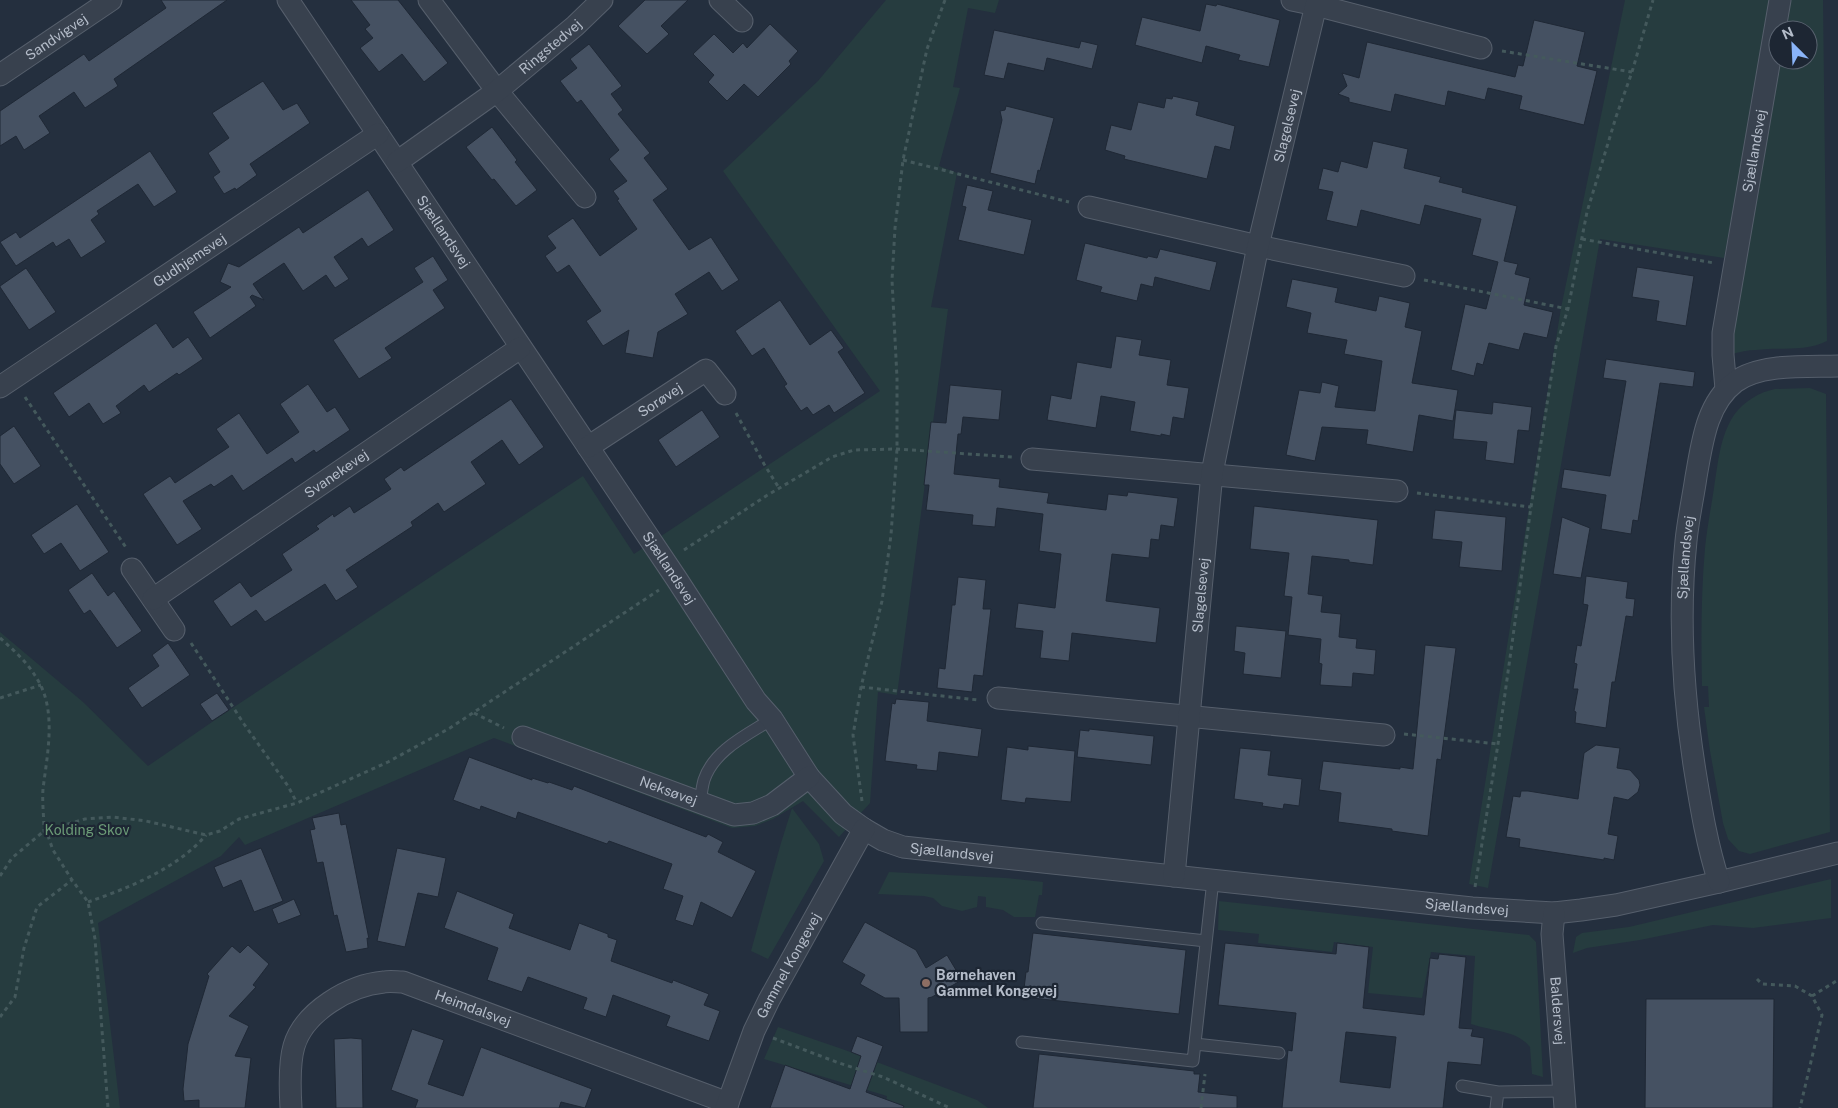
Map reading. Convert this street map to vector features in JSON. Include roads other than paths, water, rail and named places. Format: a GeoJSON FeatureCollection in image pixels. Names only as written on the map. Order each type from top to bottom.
{"type":"FeatureCollection","features":[{"type":"Feature","properties":{"kind":"street","name":"Sandvigvej"},"geometry":{"type":"LineString","coordinates":[[0,75],[111,0]]}},
{"type":"Feature","properties":{"kind":"street","name":"Sjællandsvej"},"geometry":{"type":"LineString","coordinates":[[288,0],[756,701],[772,719],[809,777],[843,814],[864,830],[883,840],[903,846],[1472,908],[1554,913],[1616,904],[1719,882],[1838,853]]}},
{"type":"Feature","properties":{"kind":"street"},"geometry":{"type":"LineString","coordinates":[[428,0],[497,91],[585,198]]}},
{"type":"Feature","properties":{"kind":"street","name":"Ringstedvej"},"geometry":{"type":"LineString","coordinates":[[397,162],[497,91],[575,26],[602,0]]}},
{"type":"Feature","properties":{"kind":"street"},"geometry":{"type":"LineString","coordinates":[[720,0],[742,21]]}},
{"type":"Feature","properties":{"kind":"street"},"geometry":{"type":"LineString","coordinates":[[1292,0],[1481,48]]}},
{"type":"Feature","properties":{"kind":"street","name":"Sjællandsvej"},"geometry":{"type":"LineString","coordinates":[[1726,389],[1722,333],[1780,0]]}},
{"type":"Feature","properties":{"kind":"street","name":"Slagelsevej"},"geometry":{"type":"LineString","coordinates":[[1174,876],[1212,473],[1258,246],[1316,5]]}},
{"type":"Feature","properties":{"kind":"street","name":"Gudhjemsvej"},"geometry":{"type":"LineString","coordinates":[[6,383],[378,134]]}},
{"type":"Feature","properties":{"kind":"street"},"geometry":{"type":"LineString","coordinates":[[1090,207],[1258,246],[1404,276]]}},
{"type":"Feature","properties":{"kind":"street","name":"Svanekevej"},"geometry":{"type":"LineString","coordinates":[[153,599],[520,348]]}},
{"type":"Feature","properties":{"kind":"street","name":"Sjællandsvej"},"geometry":{"type":"LineString","coordinates":[[1719,882],[1702,816],[1689,732],[1681,636],[1686,540],[1704,434],[1715,404],[1726,389],[1735,381],[1748,374],[1772,368],[1838,366]]}},
{"type":"Feature","properties":{"kind":"street","name":"Sorøvej"},"geometry":{"type":"LineString","coordinates":[[588,447],[706,370],[725,394]]}},
{"type":"Feature","properties":{"kind":"street"},"geometry":{"type":"LineString","coordinates":[[1032,459],[1397,490]]}},
{"type":"Feature","properties":{"kind":"street"},"geometry":{"type":"LineString","coordinates":[[132,569],[174,630]]}},
{"type":"Feature","properties":{"kind":"street"},"geometry":{"type":"LineString","coordinates":[[998,698],[1384,735]]}},
{"type":"Feature","properties":{"kind":"street","name":"Neksøvej"},"geometry":{"type":"LineString","coordinates":[[523,737],[734,815],[753,813],[772,805],[809,777]]}},
{"type":"Feature","properties":{"kind":"street","name":"Gammel Kongevej"},"geometry":{"type":"LineString","coordinates":[[727,1105],[754,1031],[769,1000],[864,830]]}},
{"type":"Feature","properties":{"kind":"street","name":"Baldersvej"},"geometry":{"type":"LineString","coordinates":[[1554,913],[1552,934],[1564,1100]]}},
{"type":"Feature","properties":{"kind":"street","name":"Heimdalsvej"},"geometry":{"type":"LineString","coordinates":[[291,1108],[291,1071],[294,1047],[305,1024],[322,1008],[342,996],[365,986],[384,982],[403,982],[727,1105]]}},
{"type":"Feature","properties":{"kind":"lane"},"geometry":{"type":"LineString","coordinates":[[700,803],[704,781],[711,765],[729,746],[772,719]]}},
{"type":"Feature","properties":{"kind":"lane"},"geometry":{"type":"LineString","coordinates":[[1022,1042],[1193,1061],[1213,880]]}},
{"type":"Feature","properties":{"kind":"lane"},"geometry":{"type":"LineString","coordinates":[[1042,923],[1206,941]]}},
{"type":"Feature","properties":{"kind":"lane"},"geometry":{"type":"LineString","coordinates":[[1195,1044],[1279,1053]]}},
{"type":"Feature","properties":{"kind":"lane"},"geometry":{"type":"LineString","coordinates":[[1462,1086],[1564,1100]]}},
{"type":"Feature","properties":{"kind":"lane"},"geometry":{"type":"LineString","coordinates":[[1496,1108],[1498,1092]]}},
{"type":"Feature","properties":{"kind":"place","name":"Børnehaven Gammel Kongevej"},"geometry":{"type":"Point","coordinates":[926,983]}},
{"type":"Feature","properties":{"kind":"park label","name":"Kolding Skov"},"geometry":{"type":"Point","coordinates":[87,830]}}]}
